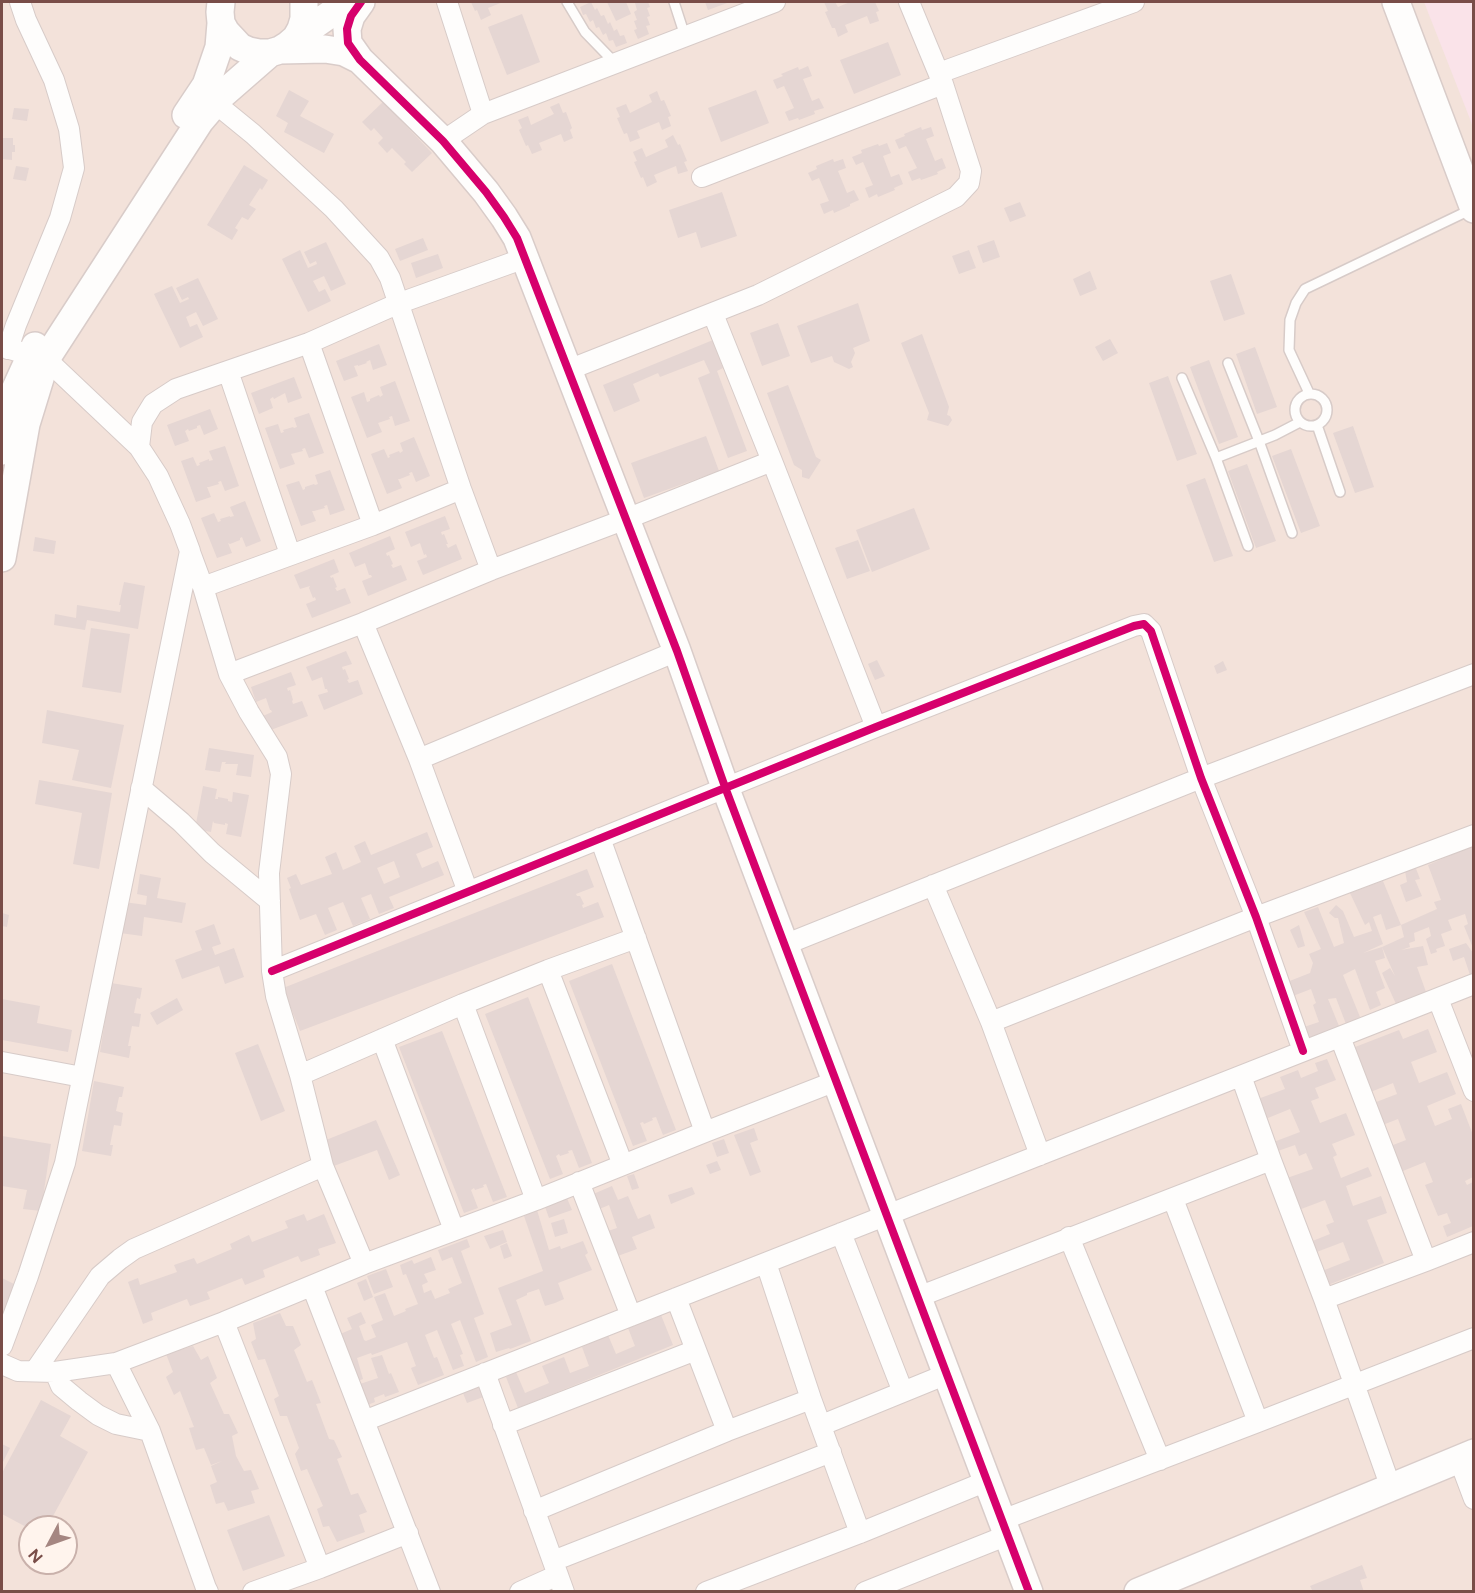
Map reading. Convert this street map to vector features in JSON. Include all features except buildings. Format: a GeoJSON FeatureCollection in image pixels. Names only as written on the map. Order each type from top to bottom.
{"type":"FeatureCollection","features":[{"type":"Feature","properties":{"kind":"street"},"geometry":{"type":"LineString","coordinates":[[2,558],[26,424],[20,315],[60,218],[74,168],[69,129],[54,80],[20,2]]}},
{"type":"Feature","properties":{"kind":"street"},"geometry":{"type":"LineString","coordinates":[[185,130],[223,94],[301,29],[304,19],[304,2]]}},
{"type":"Feature","properties":{"kind":"street"},"geometry":{"type":"LineString","coordinates":[[282,47],[352,2]]}},
{"type":"Feature","properties":{"kind":"street"},"geometry":{"type":"LineString","coordinates":[[362,2],[351,16],[347,29],[348,43],[360,60],[443,141],[486,192],[517,238],[677,651],[725,788],[1029,1592]]}},
{"type":"Feature","properties":{"kind":"street"},"geometry":{"type":"LineString","coordinates":[[447,2],[483,114]]}},
{"type":"Feature","properties":{"kind":"street"},"geometry":{"type":"LineString","coordinates":[[568,370],[769,290],[956,197],[969,183],[971,171],[941,79],[909,2]]}},
{"type":"Feature","properties":{"kind":"street"},"geometry":{"type":"LineString","coordinates":[[702,177],[1134,2]]}},
{"type":"Feature","properties":{"kind":"street"},"geometry":{"type":"LineString","coordinates":[[1396,2],[1473,209]]}},
{"type":"Feature","properties":{"kind":"street"},"geometry":{"type":"LineString","coordinates":[[443,141],[483,114],[763,4]]}},
{"type":"Feature","properties":{"kind":"street"},"geometry":{"type":"LineString","coordinates":[[2,453],[21,352],[185,130],[206,85],[219,47],[219,10]]}},
{"type":"Feature","properties":{"kind":"street"},"geometry":{"type":"LineString","coordinates":[[219,10],[225,32],[240,47],[249,51],[259,53],[282,47],[325,49],[344,52],[360,60]]}},
{"type":"Feature","properties":{"kind":"street"},"geometry":{"type":"LineString","coordinates":[[215,103],[253,134],[334,208],[379,258],[390,278],[461,489],[491,570]]}},
{"type":"Feature","properties":{"kind":"street"},"geometry":{"type":"LineString","coordinates":[[139,447],[142,422],[153,404],[176,389],[309,343],[398,304],[525,258]]}},
{"type":"Feature","properties":{"kind":"street"},"geometry":{"type":"LineString","coordinates":[[713,314],[876,727]]}},
{"type":"Feature","properties":{"kind":"street"},"geometry":{"type":"LineString","coordinates":[[309,343],[373,525]]}},
{"type":"Feature","properties":{"kind":"street"},"geometry":{"type":"LineString","coordinates":[[21,352],[139,447],[161,483],[180,524],[203,587],[229,674],[277,757],[281,774],[269,873],[272,971],[276,996],[300,1075],[323,1166],[364,1264]]}},
{"type":"Feature","properties":{"kind":"street"},"geometry":{"type":"LineString","coordinates":[[228,371],[290,554]]}},
{"type":"Feature","properties":{"kind":"street"},"geometry":{"type":"LineString","coordinates":[[229,674],[772,460]]}},
{"type":"Feature","properties":{"kind":"street"},"geometry":{"type":"LineString","coordinates":[[203,587],[373,525],[461,489]]}},
{"type":"Feature","properties":{"kind":"street"},"geometry":{"type":"LineString","coordinates":[[2,1347],[65,1163],[190,551]]}},
{"type":"Feature","properties":{"kind":"street"},"geometry":{"type":"LineString","coordinates":[[363,623],[419,759],[468,892]]}},
{"type":"Feature","properties":{"kind":"street"},"geometry":{"type":"LineString","coordinates":[[272,971],[876,727],[1144,624],[1151,631],[1201,778],[1256,917],[1303,1051]]}},
{"type":"Feature","properties":{"kind":"street"},"geometry":{"type":"LineString","coordinates":[[419,759],[677,651]]}},
{"type":"Feature","properties":{"kind":"street"},"geometry":{"type":"LineString","coordinates":[[784,945],[1201,778],[1473,674]]}},
{"type":"Feature","properties":{"kind":"street"},"geometry":{"type":"LineString","coordinates":[[141,788],[181,822],[212,853],[270,901]]}},
{"type":"Feature","properties":{"kind":"street"},"geometry":{"type":"LineString","coordinates":[[991,1022],[1256,917],[1473,835]]}},
{"type":"Feature","properties":{"kind":"street"},"geometry":{"type":"LineString","coordinates":[[600,838],[705,1132]]}},
{"type":"Feature","properties":{"kind":"street"},"geometry":{"type":"LineString","coordinates":[[933,885],[991,1022],[1040,1155]]}},
{"type":"Feature","properties":{"kind":"street"},"geometry":{"type":"LineString","coordinates":[[300,1075],[463,1004],[636,938]]}},
{"type":"Feature","properties":{"kind":"street"},"geometry":{"type":"LineString","coordinates":[[548,970],[623,1165]]}},
{"type":"Feature","properties":{"kind":"street"},"geometry":{"type":"LineString","coordinates":[[364,1421],[1473,984]]}},
{"type":"Feature","properties":{"kind":"street"},"geometry":{"type":"LineString","coordinates":[[1438,999],[1473,1086]]}},
{"type":"Feature","properties":{"kind":"street"},"geometry":{"type":"LineString","coordinates":[[463,1004],[536,1200]]}},
{"type":"Feature","properties":{"kind":"street"},"geometry":{"type":"LineString","coordinates":[[1340,1037],[1426,1262]]}},
{"type":"Feature","properties":{"kind":"street"},"geometry":{"type":"LineString","coordinates":[[382,1039],[454,1230]]}},
{"type":"Feature","properties":{"kind":"street"},"geometry":{"type":"LineString","coordinates":[[2,1062],[82,1077]]}},
{"type":"Feature","properties":{"kind":"street"},"geometry":{"type":"LineString","coordinates":[[1241,1076],[1391,1488]]}},
{"type":"Feature","properties":{"kind":"street"},"geometry":{"type":"LineString","coordinates":[[2,1364],[18,1371],[55,1372],[116,1363],[836,1081]]}},
{"type":"Feature","properties":{"kind":"street"},"geometry":{"type":"LineString","coordinates":[[918,1297],[1271,1160]]}},
{"type":"Feature","properties":{"kind":"street"},"geometry":{"type":"LineString","coordinates":[[35,1371],[100,1276],[134,1249],[323,1166]]}},
{"type":"Feature","properties":{"kind":"street"},"geometry":{"type":"LineString","coordinates":[[579,1182],[631,1316]]}},
{"type":"Feature","properties":{"kind":"street"},"geometry":{"type":"LineString","coordinates":[[1173,1199],[1258,1422]]}},
{"type":"Feature","properties":{"kind":"street"},"geometry":{"type":"LineString","coordinates":[[842,1233],[903,1392]]}},
{"type":"Feature","properties":{"kind":"street"},"geometry":{"type":"LineString","coordinates":[[1069,1237],[1160,1460]]}},
{"type":"Feature","properties":{"kind":"street"},"geometry":{"type":"LineString","coordinates":[[1324,1299],[1426,1262],[1473,1242]]}},
{"type":"Feature","properties":{"kind":"street"},"geometry":{"type":"LineString","coordinates":[[766,1263],[811,1399],[860,1533]]}},
{"type":"Feature","properties":{"kind":"street"},"geometry":{"type":"LineString","coordinates":[[312,1286],[430,1592]]}},
{"type":"Feature","properties":{"kind":"street"},"geometry":{"type":"LineString","coordinates":[[676,1298],[727,1431]]}},
{"type":"Feature","properties":{"kind":"street"},"geometry":{"type":"LineString","coordinates":[[224,1322],[320,1568]]}},
{"type":"Feature","properties":{"kind":"street"},"geometry":{"type":"LineString","coordinates":[[865,1592],[1160,1460],[1473,1338]]}},
{"type":"Feature","properties":{"kind":"street"},"geometry":{"type":"LineString","coordinates":[[503,1425],[696,1350]]}},
{"type":"Feature","properties":{"kind":"street"},"geometry":{"type":"LineString","coordinates":[[116,1363],[150,1431],[208,1592]]}},
{"type":"Feature","properties":{"kind":"street"},"geometry":{"type":"LineString","coordinates":[[55,1372],[62,1386],[98,1415],[116,1424],[150,1431]]}},
{"type":"Feature","properties":{"kind":"street"},"geometry":{"type":"LineString","coordinates":[[484,1373],[558,1576]]}},
{"type":"Feature","properties":{"kind":"street"},"geometry":{"type":"LineString","coordinates":[[822,1425],[947,1374]]}},
{"type":"Feature","properties":{"kind":"street"},"geometry":{"type":"LineString","coordinates":[[534,1510],[811,1399]]}},
{"type":"Feature","properties":{"kind":"street"},"geometry":{"type":"LineString","coordinates":[[520,1592],[831,1452]]}},
{"type":"Feature","properties":{"kind":"street"},"geometry":{"type":"LineString","coordinates":[[1138,1592],[1466,1456],[1473,1499]]}},
{"type":"Feature","properties":{"kind":"street"},"geometry":{"type":"LineString","coordinates":[[706,1592],[737,1586],[987,1482]]}},
{"type":"Feature","properties":{"kind":"street"},"geometry":{"type":"LineString","coordinates":[[253,1592],[290,1585],[320,1568],[408,1533]]}},
{"type":"Feature","properties":{"kind":"lane"},"geometry":{"type":"LineString","coordinates":[[567,2],[585,32],[615,63]]}},
{"type":"Feature","properties":{"kind":"lane"},"geometry":{"type":"LineString","coordinates":[[674,2],[685,36]]}},
{"type":"Feature","properties":{"kind":"lane"},"geometry":{"type":"LineString","coordinates":[[1309,393],[1289,350],[1290,320],[1296,303],[1305,289],[1473,209]]}},
{"type":"Feature","properties":{"kind":"lane"},"geometry":{"type":"LineString","coordinates":[[1228,363],[1292,533]]}},
{"type":"Feature","properties":{"kind":"lane"},"geometry":{"type":"LineString","coordinates":[[1182,378],[1216,458],[1248,546]]}},
{"type":"Feature","properties":{"kind":"lane"},"geometry":{"type":"LineString","coordinates":[[1309,393],[1319,394],[1326,401],[1328,410],[1325,419],[1317,425],[1308,426],[1300,422],[1295,414],[1295,404],[1300,396],[1309,393]]}},
{"type":"Feature","properties":{"kind":"lane"},"geometry":{"type":"LineString","coordinates":[[1216,458],[1300,422]]}},
{"type":"Feature","properties":{"kind":"lane"},"geometry":{"type":"LineString","coordinates":[[1317,425],[1340,492]]}},
{"type":"Feature","properties":{"kind":"shaded area"},"geometry":{"type":"Polygon","coordinates":[[[2,2],[1473,2],[1473,1591],[2,1592],[2,2]]]}},
{"type":"Feature","properties":{"kind":"shaded area"},"geometry":{"type":"Polygon","coordinates":[[[1424,2],[1473,2],[1473,128],[1470,119],[1424,2]]]}},
{"type":"Feature","properties":{"kind":"cycle path"},"geometry":{"type":"LineString","coordinates":[[361,2],[351,16],[347,29],[348,43],[360,60],[443,141],[486,192],[517,238],[677,651],[725,787],[1029,1592]]}},
{"type":"Feature","properties":{"kind":"cycle path"},"geometry":{"type":"LineString","coordinates":[[272,971],[876,727],[1144,624],[1151,631],[1201,778],[1256,917],[1303,1051]]}}]}
